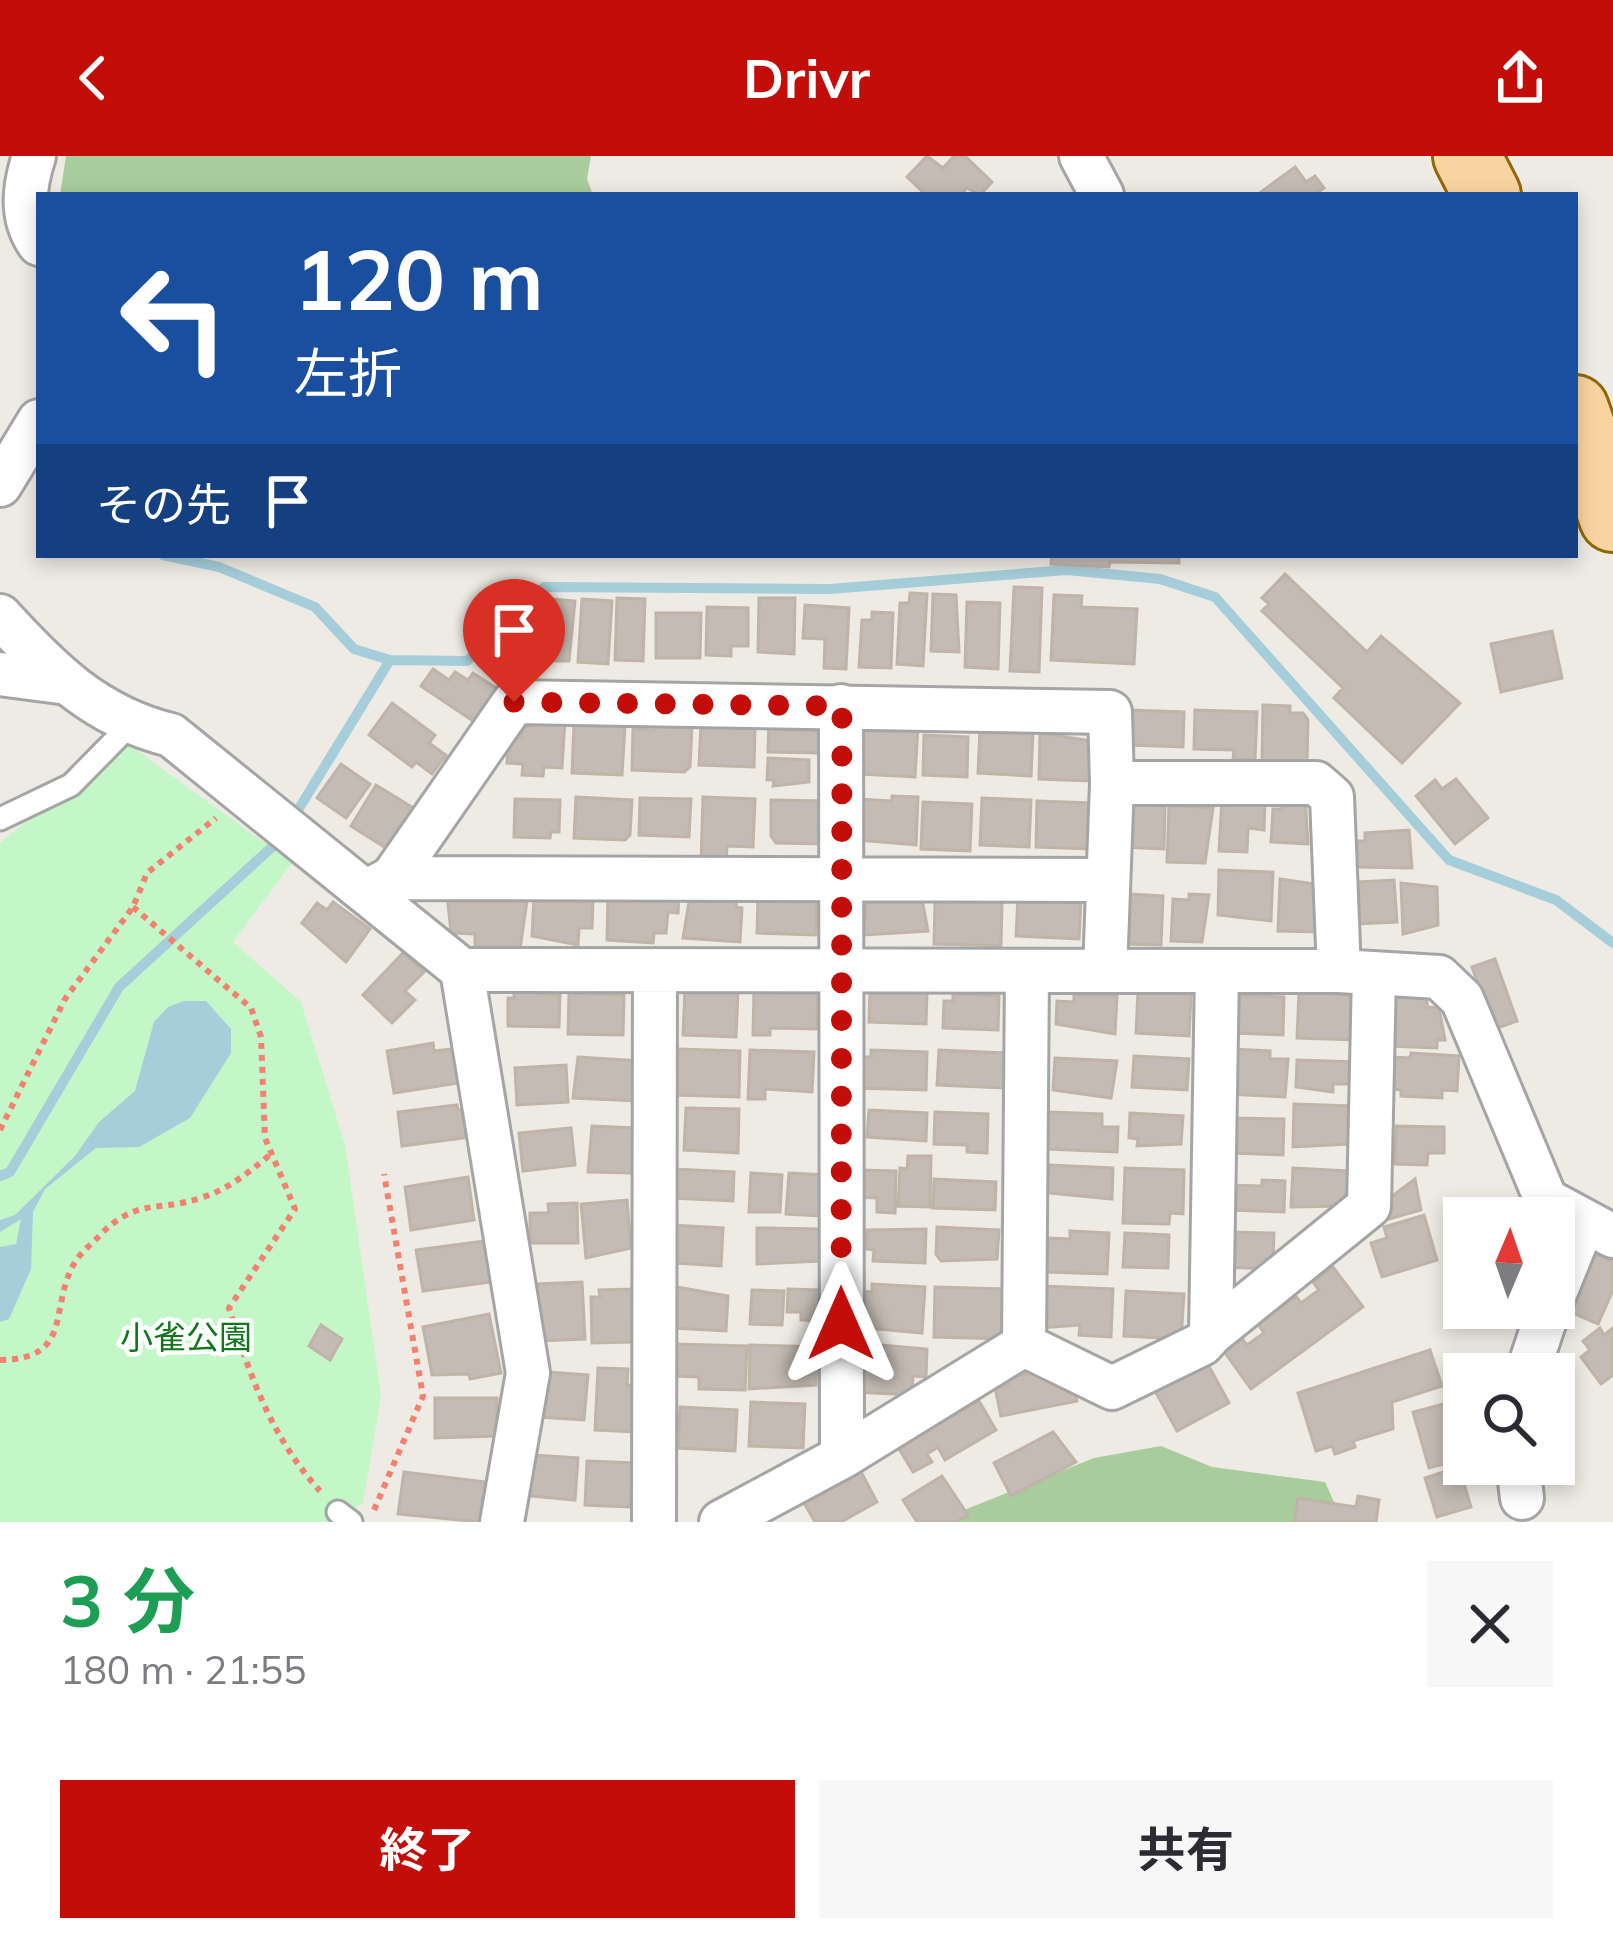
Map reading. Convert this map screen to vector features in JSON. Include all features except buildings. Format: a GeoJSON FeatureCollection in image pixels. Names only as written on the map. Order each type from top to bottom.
{"type":"FeatureCollection","features":[{"type":"Feature","properties":{"kind":"main road"},"geometry":{"type":"LineString","coordinates":[[1467,156],[1485,192]]}},
{"type":"Feature","properties":{"kind":"main road"},"geometry":{"type":"LineString","coordinates":[[1578,418],[1613,518]]}},
{"type":"Feature","properties":{"kind":"street"},"geometry":{"type":"LineString","coordinates":[[34,156],[26,179],[26,226],[36,240]]}},
{"type":"Feature","properties":{"kind":"street"},"geometry":{"type":"LineString","coordinates":[[1081,156],[1100,192]]}},
{"type":"Feature","properties":{"kind":"street"},"geometry":{"type":"LineString","coordinates":[[0,485],[36,426]]}},
{"type":"Feature","properties":{"kind":"street"},"geometry":{"type":"LineString","coordinates":[[0,616],[60,682],[130,725],[171,736],[245,795],[380,884],[463,970],[471,995],[528,1373],[502,1522]]}},
{"type":"Feature","properties":{"kind":"street"},"geometry":{"type":"LineString","coordinates":[[0,674],[60,682]]}},
{"type":"Feature","properties":{"kind":"street"},"geometry":{"type":"LineString","coordinates":[[380,884],[514,702],[1110,712],[1105,971]]}},
{"type":"Feature","properties":{"kind":"street"},"geometry":{"type":"LineString","coordinates":[[842,706],[842,1457]]}},
{"type":"Feature","properties":{"kind":"street"},"geometry":{"type":"LineString","coordinates":[[1024,1345],[1112,1388],[1202,1344],[1369,1206],[1357,972],[1332,797],[1316,783],[1112,783]]}},
{"type":"Feature","properties":{"kind":"street"},"geometry":{"type":"LineString","coordinates":[[380,884],[1108,880]]}},
{"type":"Feature","properties":{"kind":"street"},"geometry":{"type":"LineString","coordinates":[[463,970],[1357,972],[1439,977],[1462,999],[1546,1200],[1598,1230],[1575,1264]]}},
{"type":"Feature","properties":{"kind":"street"},"geometry":{"type":"LineString","coordinates":[[654,1522],[655,970]]}},
{"type":"Feature","properties":{"kind":"street"},"geometry":{"type":"LineString","coordinates":[[1024,1345],[1027,970]]}},
{"type":"Feature","properties":{"kind":"street"},"geometry":{"type":"LineString","coordinates":[[1211,1334],[1216,971]]}},
{"type":"Feature","properties":{"kind":"street"},"geometry":{"type":"LineString","coordinates":[[721,1522],[842,1457],[1024,1345]]}},
{"type":"Feature","properties":{"kind":"lane"},"geometry":{"type":"LineString","coordinates":[[0,819],[71,785],[130,725]]}},
{"type":"Feature","properties":{"kind":"path"},"geometry":{"type":"LineString","coordinates":[[0,1130],[65,999],[134,907],[147,873],[245,795]]}},
{"type":"Feature","properties":{"kind":"path"},"geometry":{"type":"LineString","coordinates":[[134,907],[251,1008],[261,1036],[265,1138],[295,1209],[229,1309],[256,1396],[299,1468],[345,1517]]}},
{"type":"Feature","properties":{"kind":"path"},"geometry":{"type":"LineString","coordinates":[[0,1360],[42,1351],[55,1335],[74,1263],[115,1220],[142,1204],[196,1200],[227,1188],[272,1154]]}},
{"type":"Feature","properties":{"kind":"path"},"geometry":{"type":"LineString","coordinates":[[364,1522],[423,1396],[384,1174]]}},
{"type":"Feature","properties":{"kind":"green space"},"geometry":{"type":"Polygon","coordinates":[[[66,156],[591,156],[587,179],[592,192],[60,192],[66,156]]]}},
{"type":"Feature","properties":{"kind":"green space","name":"小雀公園"},"geometry":{"type":"Polygon","coordinates":[[[123,740],[292,863],[233,942],[301,1002],[345,1145],[381,1395],[363,1503],[333,1522],[0,1522],[0,843],[123,740]]]}},
{"type":"Feature","properties":{"kind":"green space"},"geometry":{"type":"Polygon","coordinates":[[[1161,1446],[1212,1467],[1325,1482],[1343,1522],[934,1522],[1094,1458],[1161,1446]]]}},
{"type":"Feature","properties":{"kind":"water"},"geometry":{"type":"Polygon","coordinates":[[[206,1001],[231,1029],[231,1053],[190,1118],[139,1147],[96,1148],[45,1189],[33,1212],[31,1269],[9,1319],[0,1322],[0,1247],[16,1244],[21,1219],[0,1232],[0,1220],[15,1215],[75,1156],[99,1122],[135,1091],[154,1022],[168,1007],[206,1001]]]}},
{"type":"Feature","properties":{"kind":"waterway"},"geometry":{"type":"LineString","coordinates":[[177,558],[219,567],[315,607],[354,649],[390,660],[467,661],[544,587],[830,589],[1067,570],[1160,579],[1215,597],[1449,860],[1556,900],[1613,943]]}},
{"type":"Feature","properties":{"kind":"waterway"},"geometry":{"type":"LineString","coordinates":[[295,815],[390,660]]}},
{"type":"Feature","properties":{"kind":"waterway"},"geometry":{"type":"LineString","coordinates":[[0,1176],[10,1172],[119,987],[272,847]]}},
{"type":"Feature","properties":{"kind":"route"},"geometry":{"type":"LineString","coordinates":[[514,702],[842,706],[841,1324]]}}]}
